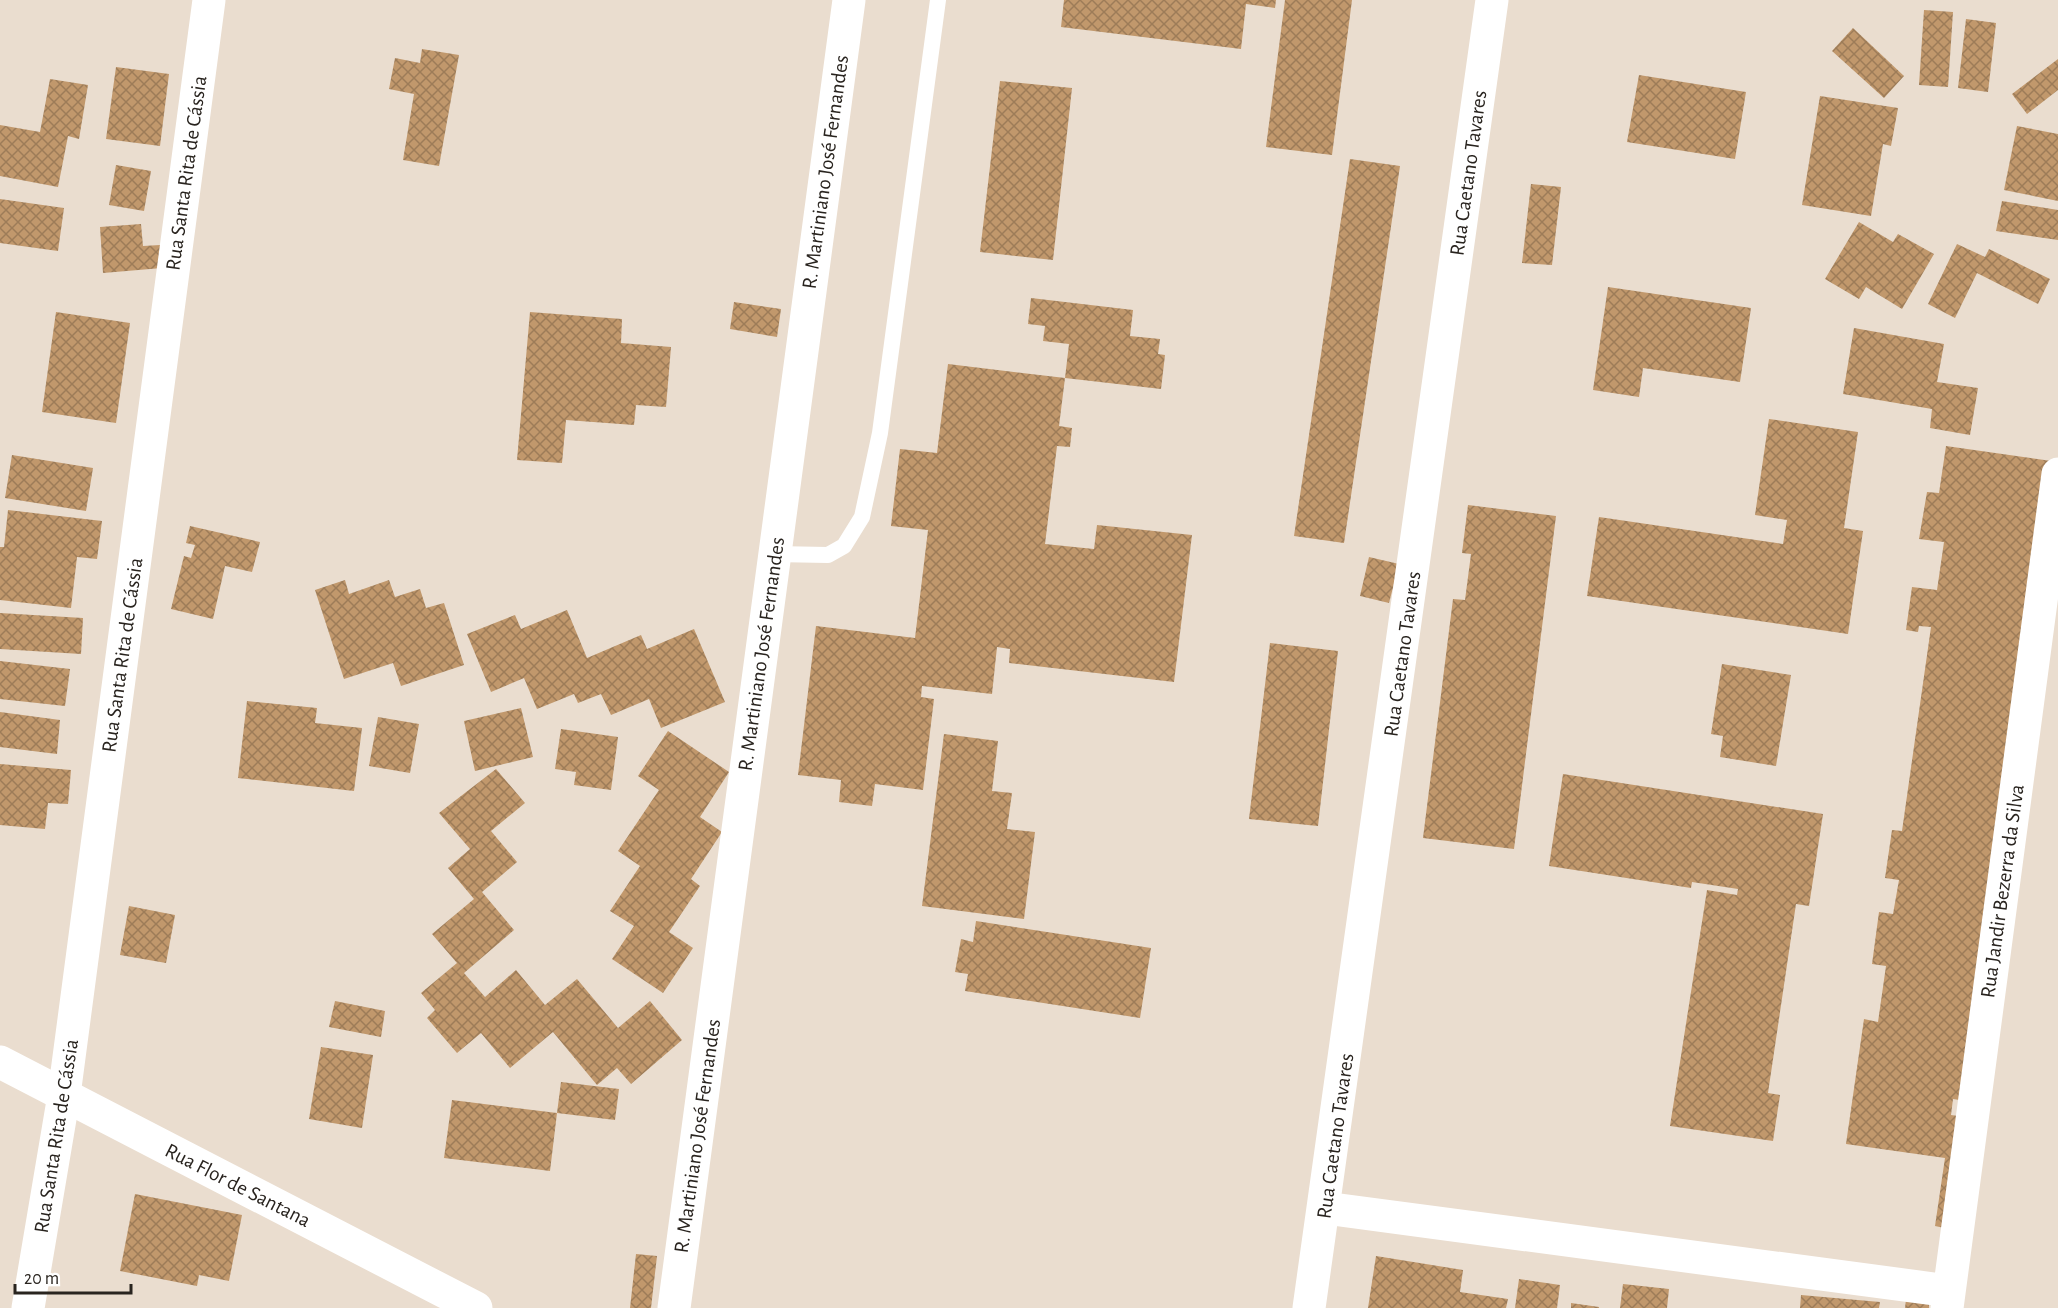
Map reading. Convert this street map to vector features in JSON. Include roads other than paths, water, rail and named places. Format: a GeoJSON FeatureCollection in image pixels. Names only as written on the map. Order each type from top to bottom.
{"type":"FeatureCollection","features":[{"type":"Feature","properties":{"kind":"street","name":"Rua Santa Rita de Cássia"},"geometry":{"type":"LineString","coordinates":[[28,1308],[64,1095],[209,0]]}},
{"type":"Feature","properties":{"kind":"street","name":"R. Martiniano José Fernandes"},"geometry":{"type":"LineString","coordinates":[[674,1308],[849,0]]}},
{"type":"Feature","properties":{"kind":"street","name":"Rua Caetano Tavares"},"geometry":{"type":"LineString","coordinates":[[1309,1308],[1325,1208],[1492,0]]}},
{"type":"Feature","properties":{"kind":"street","name":"Rua Jandir Bezerra da Silva"},"geometry":{"type":"LineString","coordinates":[[1948,1299],[2058,474]]}},
{"type":"Feature","properties":{"kind":"street","name":"Rua Flor de Santana"},"geometry":{"type":"LineString","coordinates":[[0,1062],[476,1308]]}},
{"type":"Feature","properties":{"kind":"street"},"geometry":{"type":"LineString","coordinates":[[1325,1208],[1948,1299]]}},
{"type":"Feature","properties":{"kind":"lane"},"geometry":{"type":"LineString","coordinates":[[774,554],[828,555],[844,546],[862,517],[879,433],[938,0]]}}]}
